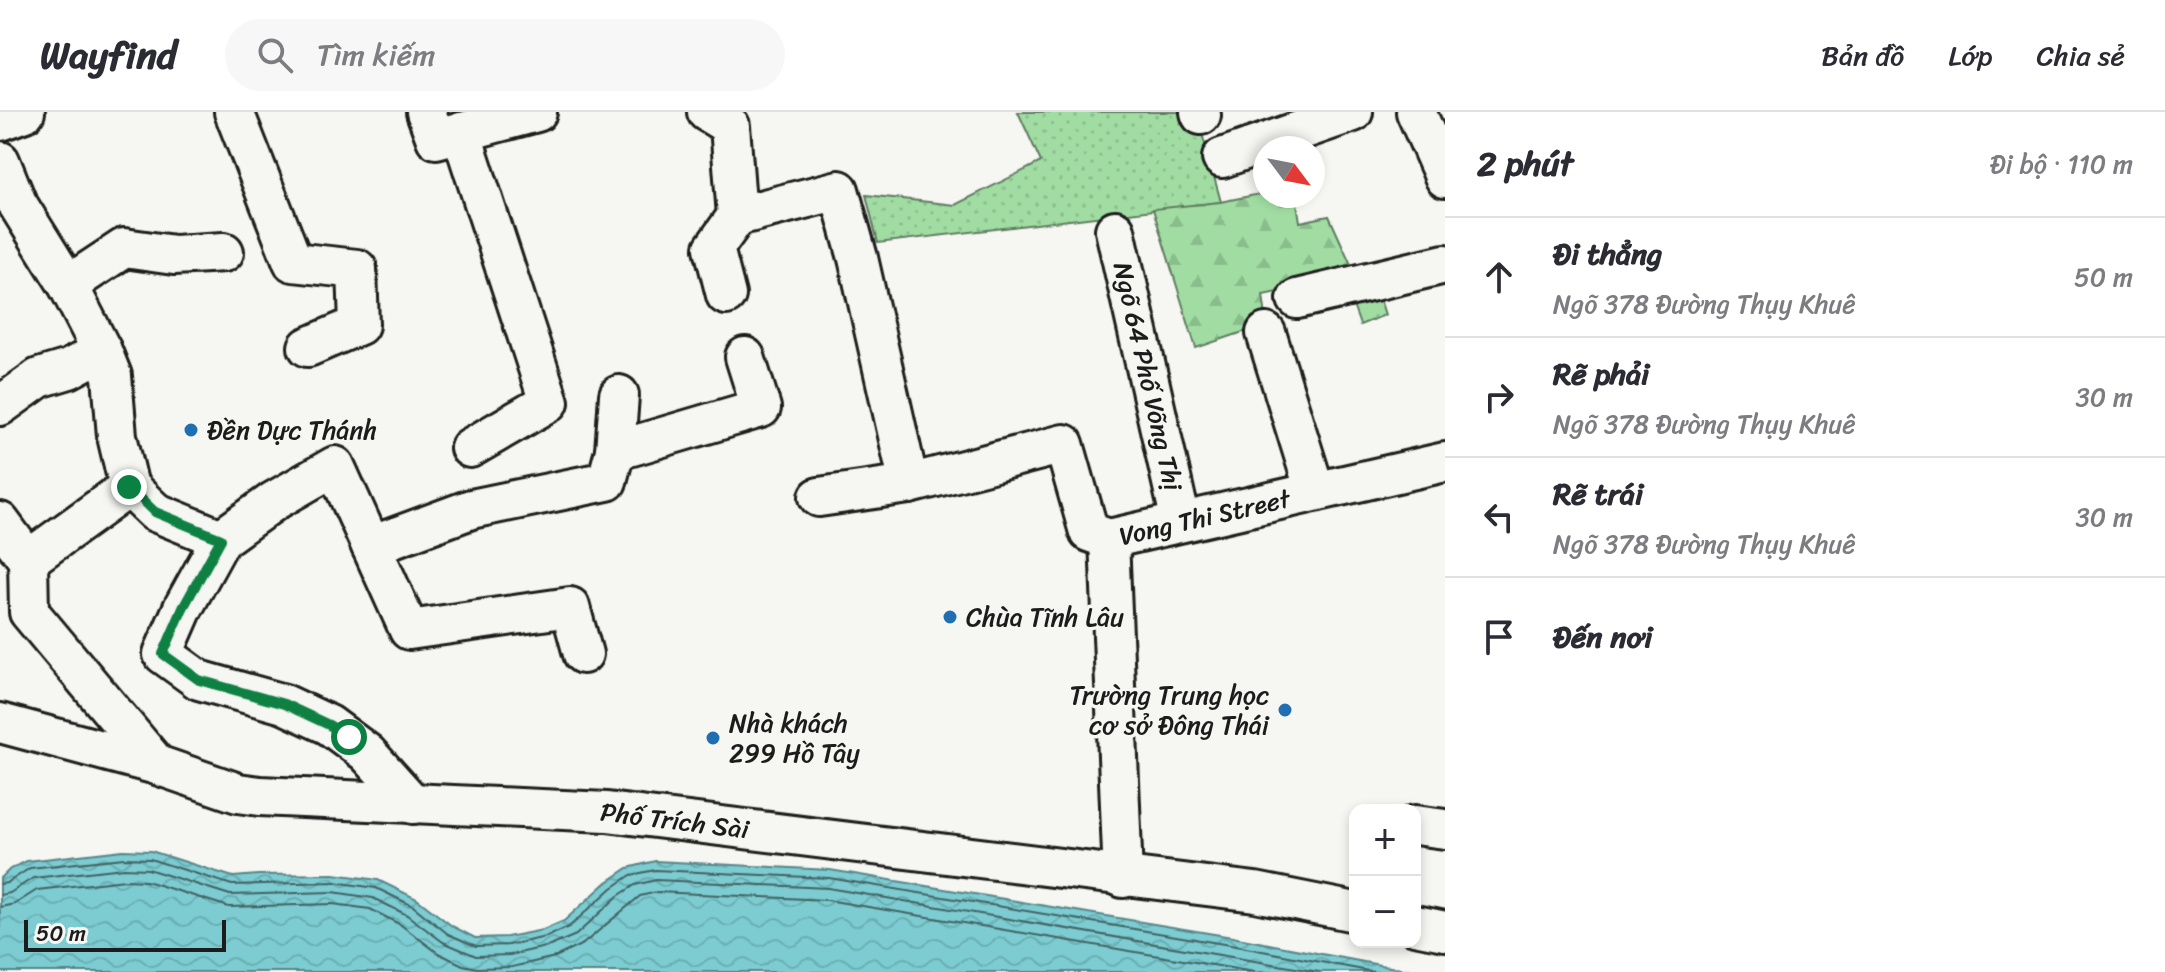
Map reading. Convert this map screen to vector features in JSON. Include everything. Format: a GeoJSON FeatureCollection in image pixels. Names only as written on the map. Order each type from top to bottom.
{"type":"FeatureCollection","features":[{"type":"Feature","properties":{"kind":"street"},"geometry":{"type":"LineString","coordinates":[[0,121],[25,112]]}},
{"type":"Feature","properties":{"kind":"street"},"geometry":{"type":"LineString","coordinates":[[234,112],[293,262],[357,269],[359,325],[308,347]]}},
{"type":"Feature","properties":{"kind":"street"},"geometry":{"type":"LineString","coordinates":[[426,112],[436,139],[537,112]]}},
{"type":"Feature","properties":{"kind":"street"},"geometry":{"type":"LineString","coordinates":[[707,112],[730,126],[737,216]]}},
{"type":"Feature","properties":{"kind":"street"},"geometry":{"type":"LineString","coordinates":[[1222,158],[1353,112]]}},
{"type":"Feature","properties":{"kind":"street"},"geometry":{"type":"LineString","coordinates":[[1416,112],[1445,178]]}},
{"type":"Feature","properties":{"kind":"street"},"geometry":{"type":"LineString","coordinates":[[461,132],[549,402],[470,448]]}},
{"type":"Feature","properties":{"kind":"street"},"geometry":{"type":"LineString","coordinates":[[0,161],[8,210],[68,285],[112,376],[117,436],[129,487],[155,512],[221,539]]}},
{"type":"Feature","properties":{"kind":"street"},"geometry":{"type":"LineString","coordinates":[[726,295],[714,248],[737,216],[839,190],[858,258],[909,484]]}},
{"type":"Feature","properties":{"kind":"street","name":"Ngõ 64 Phố Võng Thị"},"geometry":{"type":"LineString","coordinates":[[1115,230],[1181,522]]}},
{"type":"Feature","properties":{"kind":"street"},"geometry":{"type":"LineString","coordinates":[[68,285],[124,248],[174,255],[224,252]]}},
{"type":"Feature","properties":{"kind":"street"},"geometry":{"type":"LineString","coordinates":[[1297,299],[1445,264]]}},
{"type":"Feature","properties":{"kind":"street"},"geometry":{"type":"LineString","coordinates":[[1266,333],[1315,491]]}},
{"type":"Feature","properties":{"kind":"street"},"geometry":{"type":"LineString","coordinates":[[0,406],[39,378],[69,369],[102,351]]}},
{"type":"Feature","properties":{"kind":"street"},"geometry":{"type":"LineString","coordinates":[[615,451],[761,408],[745,357]]}},
{"type":"Feature","properties":{"kind":"street"},"geometry":{"type":"LineString","coordinates":[[371,546],[471,509],[607,481],[615,451],[619,395]]}},
{"type":"Feature","properties":{"kind":"street"},"geometry":{"type":"LineString","coordinates":[[819,497],[909,484],[1064,444],[1089,532],[1109,539]]}},
{"type":"Feature","properties":{"kind":"street","name":"Vong Thi Street"},"geometry":{"type":"LineString","coordinates":[[1123,878],[1109,539],[1445,462]]}},
{"type":"Feature","properties":{"kind":"street"},"geometry":{"type":"LineString","coordinates":[[413,804],[349,737],[329,725],[284,704],[199,680],[163,654],[183,608],[221,539],[274,501],[335,466],[409,630],[570,607],[583,654]]}},
{"type":"Feature","properties":{"kind":"street"},"geometry":{"type":"LineString","coordinates":[[28,560],[129,487]]}},
{"type":"Feature","properties":{"kind":"street"},"geometry":{"type":"LineString","coordinates":[[0,522],[28,560],[29,612],[157,765]]}},
{"type":"Feature","properties":{"kind":"street","name":"Phố Trích Sài"},"geometry":{"type":"LineString","coordinates":[[0,723],[157,765],[249,795],[607,812],[1255,892],[1349,911]]}},
{"type":"Feature","properties":{"kind":"street"},"geometry":{"type":"LineString","coordinates":[[1421,826],[1445,829]]}},
{"type":"Feature","properties":{"kind":"street"},"geometry":{"type":"LineString","coordinates":[[1421,926],[1445,931]]}},
{"type":"Feature","properties":{"kind":"green space"},"geometry":{"type":"Polygon","coordinates":[[[1018,112],[1196,112],[1221,202],[878,243],[866,195],[955,205],[1041,162],[1018,112]]]}},
{"type":"Feature","properties":{"kind":"green space"},"geometry":{"type":"Polygon","coordinates":[[[1253,195],[1253,208],[1298,208],[1300,222],[1329,216],[1353,269],[1378,293],[1385,315],[1360,325],[1343,278],[1263,295],[1267,324],[1196,348],[1153,209],[1253,195]]]}},
{"type":"Feature","properties":{"kind":"water"},"geometry":{"type":"Polygon","coordinates":[[[123,850],[151,851],[233,877],[334,874],[378,880],[417,899],[452,926],[475,938],[507,937],[543,930],[564,921],[607,882],[628,868],[655,861],[830,870],[1232,937],[1417,972],[0,972],[0,879],[10,869],[27,861],[123,850]]]}},
{"type":"Feature","properties":{"kind":"place","name":"Đền Dực Thánh"},"geometry":{"type":"Point","coordinates":[191,430]}},
{"type":"Feature","properties":{"kind":"place","name":"Chùa Tĩnh Lâu"},"geometry":{"type":"Point","coordinates":[950,617]}},
{"type":"Feature","properties":{"kind":"place","name":"Trường Trung học cơ sở Đông Thái"},"geometry":{"type":"Point","coordinates":[1285,710]}},
{"type":"Feature","properties":{"kind":"place","name":"Nhà khách 299 Hồ Tây"},"geometry":{"type":"Point","coordinates":[713,738]}},
{"type":"Feature","properties":{"kind":"route"},"geometry":{"type":"LineString","coordinates":[[129,487],[155,512],[221,539],[183,608],[163,654],[199,680],[284,704],[349,737]]}}]}
